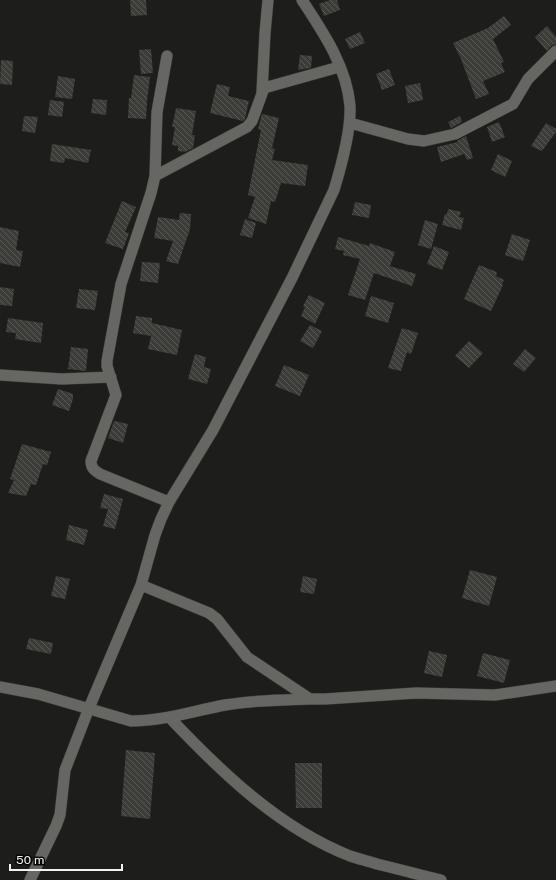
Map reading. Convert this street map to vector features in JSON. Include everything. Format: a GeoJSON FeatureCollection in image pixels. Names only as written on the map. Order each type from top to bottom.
{"type":"FeatureCollection","features":[{"type":"Feature","properties":{"kind":"street"},"geometry":{"type":"LineString","coordinates":[[155,176],[247,127],[252,121],[262,92],[268,0]]}},
{"type":"Feature","properties":{"kind":"street"},"geometry":{"type":"LineString","coordinates":[[30,880],[56,826],[60,815],[65,770],[89,708],[141,585],[155,535],[169,502],[213,430],[292,278],[334,190],[350,122],[350,105],[346,86],[328,41],[302,0]]}},
{"type":"Feature","properties":{"kind":"street"},"geometry":{"type":"LineString","coordinates":[[350,122],[408,139],[424,141],[456,134],[513,104],[528,79],[556,51]]}},
{"type":"Feature","properties":{"kind":"street"},"geometry":{"type":"LineString","coordinates":[[167,56],[157,112],[155,176],[151,193],[120,284],[107,361],[116,395],[91,461],[91,467],[94,471],[100,474],[169,502]]}},
{"type":"Feature","properties":{"kind":"street"},"geometry":{"type":"LineString","coordinates":[[262,92],[264,88],[339,67]]}},
{"type":"Feature","properties":{"kind":"street"},"geometry":{"type":"LineString","coordinates":[[0,375],[62,379],[111,377]]}},
{"type":"Feature","properties":{"kind":"street"},"geometry":{"type":"LineString","coordinates":[[141,585],[209,613],[217,619],[247,657],[310,699]]}},
{"type":"Feature","properties":{"kind":"street"},"geometry":{"type":"LineString","coordinates":[[0,687],[38,694],[131,721],[144,721],[244,702],[325,699],[416,693],[495,696],[556,686]]}},
{"type":"Feature","properties":{"kind":"street"},"geometry":{"type":"LineString","coordinates":[[169,717],[234,781],[278,817],[321,843],[351,857],[441,880]]}},
{"type":"Feature","properties":{"kind":"building"},"geometry":{"type":"Polygon","coordinates":[[[130,0],[146,0],[147,15],[131,16],[130,0]]]}},
{"type":"Feature","properties":{"kind":"building"},"geometry":{"type":"Polygon","coordinates":[[[330,0],[337,0],[340,10],[324,16],[319,4],[330,0]]]}},
{"type":"Feature","properties":{"kind":"building"},"geometry":{"type":"Polygon","coordinates":[[[504,16],[511,25],[493,39],[504,62],[501,63],[505,72],[483,81],[489,94],[476,99],[461,59],[453,43],[488,28],[504,16]]]}},
{"type":"Feature","properties":{"kind":"building"},"geometry":{"type":"Polygon","coordinates":[[[547,26],[556,37],[556,44],[551,46],[547,51],[535,37],[547,26]]]}},
{"type":"Feature","properties":{"kind":"building"},"geometry":{"type":"Polygon","coordinates":[[[360,32],[365,43],[350,49],[345,39],[360,32]]]}},
{"type":"Feature","properties":{"kind":"building"},"geometry":{"type":"Polygon","coordinates":[[[151,49],[153,73],[141,74],[139,50],[151,49]]]}},
{"type":"Feature","properties":{"kind":"building"},"geometry":{"type":"Polygon","coordinates":[[[300,55],[312,56],[311,68],[298,70],[300,55]]]}},
{"type":"Feature","properties":{"kind":"building"},"geometry":{"type":"Polygon","coordinates":[[[1,60],[13,61],[12,85],[0,84],[1,60]]]}},
{"type":"Feature","properties":{"kind":"building"},"geometry":{"type":"Polygon","coordinates":[[[389,69],[395,85],[382,90],[376,74],[389,69]]]}},
{"type":"Feature","properties":{"kind":"building"},"geometry":{"type":"Polygon","coordinates":[[[134,75],[150,77],[146,119],[128,118],[129,98],[131,98],[134,75]]]}},
{"type":"Feature","properties":{"kind":"building"},"geometry":{"type":"Polygon","coordinates":[[[58,76],[75,79],[72,99],[55,97],[58,76]]]}},
{"type":"Feature","properties":{"kind":"building"},"geometry":{"type":"Polygon","coordinates":[[[420,83],[423,100],[408,103],[405,86],[420,83]]]}},
{"type":"Feature","properties":{"kind":"building"},"geometry":{"type":"Polygon","coordinates":[[[217,84],[230,87],[228,96],[249,101],[245,119],[243,121],[210,113],[217,84]]]}},
{"type":"Feature","properties":{"kind":"building"},"geometry":{"type":"Polygon","coordinates":[[[93,99],[107,100],[106,115],[91,113],[93,99]]]}},
{"type":"Feature","properties":{"kind":"building"},"geometry":{"type":"Polygon","coordinates":[[[50,100],[64,102],[62,117],[48,115],[50,100]]]}},
{"type":"Feature","properties":{"kind":"building"},"geometry":{"type":"Polygon","coordinates":[[[176,108],[196,111],[192,135],[195,135],[193,148],[185,152],[178,151],[178,146],[172,145],[175,127],[172,127],[176,108]]]}},
{"type":"Feature","properties":{"kind":"building"},"geometry":{"type":"Polygon","coordinates":[[[262,114],[279,118],[272,148],[275,149],[272,160],[308,165],[305,186],[281,183],[275,202],[271,201],[266,224],[248,218],[255,197],[248,195],[261,130],[258,129],[262,114]]]}},
{"type":"Feature","properties":{"kind":"building"},"geometry":{"type":"Polygon","coordinates":[[[24,116],[38,117],[35,133],[22,131],[24,116]]]}},
{"type":"Feature","properties":{"kind":"building"},"geometry":{"type":"Polygon","coordinates":[[[460,116],[462,122],[451,128],[448,122],[460,116]]]}},
{"type":"Feature","properties":{"kind":"building"},"geometry":{"type":"Polygon","coordinates":[[[499,122],[505,137],[492,142],[487,127],[499,122]]]}},
{"type":"Feature","properties":{"kind":"building"},"geometry":{"type":"Polygon","coordinates":[[[546,123],[556,129],[556,132],[542,151],[531,146],[546,123]]]}},
{"type":"Feature","properties":{"kind":"building"},"geometry":{"type":"Polygon","coordinates":[[[466,136],[473,158],[467,160],[464,154],[441,162],[437,147],[458,142],[457,141],[466,136]]]}},
{"type":"Feature","properties":{"kind":"building"},"geometry":{"type":"Polygon","coordinates":[[[52,144],[91,150],[88,163],[65,158],[64,163],[50,161],[52,144]]]}},
{"type":"Feature","properties":{"kind":"building"},"geometry":{"type":"Polygon","coordinates":[[[498,154],[512,161],[505,177],[491,170],[498,154]]]}},
{"type":"Feature","properties":{"kind":"building"},"geometry":{"type":"Polygon","coordinates":[[[122,201],[136,207],[125,232],[129,233],[123,249],[105,243],[122,201]]]}},
{"type":"Feature","properties":{"kind":"building"},"geometry":{"type":"Polygon","coordinates":[[[355,202],[371,205],[369,218],[352,215],[355,202]]]}},
{"type":"Feature","properties":{"kind":"building"},"geometry":{"type":"Polygon","coordinates":[[[448,209],[461,212],[459,217],[464,218],[461,230],[442,225],[448,209]]]}},
{"type":"Feature","properties":{"kind":"building"},"geometry":{"type":"Polygon","coordinates":[[[180,213],[191,214],[190,229],[178,264],[166,261],[173,241],[154,238],[158,217],[179,220],[180,213]]]}},
{"type":"Feature","properties":{"kind":"building"},"geometry":{"type":"Polygon","coordinates":[[[245,219],[256,223],[252,238],[240,235],[245,219]]]}},
{"type":"Feature","properties":{"kind":"building"},"geometry":{"type":"Polygon","coordinates":[[[425,220],[438,224],[431,249],[418,245],[425,220]]]}},
{"type":"Feature","properties":{"kind":"building"},"geometry":{"type":"Polygon","coordinates":[[[0,227],[19,231],[16,250],[23,251],[20,267],[0,263],[0,227]]]}},
{"type":"Feature","properties":{"kind":"building"},"geometry":{"type":"Polygon","coordinates":[[[512,234],[530,240],[523,261],[505,255],[512,234]]]}},
{"type":"Feature","properties":{"kind":"building"},"geometry":{"type":"Polygon","coordinates":[[[338,237],[369,246],[370,243],[395,252],[390,266],[416,274],[412,286],[374,273],[365,300],[348,295],[360,259],[343,255],[344,251],[335,249],[338,237]]]}},
{"type":"Feature","properties":{"kind":"building"},"geometry":{"type":"Polygon","coordinates":[[[434,246],[449,252],[442,270],[427,264],[434,246]]]}},
{"type":"Feature","properties":{"kind":"building"},"geometry":{"type":"Polygon","coordinates":[[[142,262],[160,263],[158,283],[140,281],[142,262]]]}},
{"type":"Feature","properties":{"kind":"building"},"geometry":{"type":"Polygon","coordinates":[[[479,265],[497,272],[496,276],[504,280],[491,311],[464,299],[479,265]]]}},
{"type":"Feature","properties":{"kind":"building"},"geometry":{"type":"Polygon","coordinates":[[[0,287],[14,289],[12,306],[0,305],[0,287]]]}},
{"type":"Feature","properties":{"kind":"building"},"geometry":{"type":"Polygon","coordinates":[[[79,289],[98,291],[95,310],[76,308],[79,289]]]}},
{"type":"Feature","properties":{"kind":"building"},"geometry":{"type":"Polygon","coordinates":[[[309,295],[325,303],[315,324],[301,316],[305,307],[303,306],[309,295]]]}},
{"type":"Feature","properties":{"kind":"building"},"geometry":{"type":"Polygon","coordinates":[[[371,296],[394,303],[388,323],[365,316],[371,296]]]}},
{"type":"Feature","properties":{"kind":"building"},"geometry":{"type":"Polygon","coordinates":[[[136,316],[152,318],[152,323],[182,330],[177,355],[148,349],[151,336],[133,333],[136,316]]]}},
{"type":"Feature","properties":{"kind":"building"},"geometry":{"type":"Polygon","coordinates":[[[8,318],[43,323],[41,343],[15,339],[16,333],[6,332],[8,318]]]}},
{"type":"Feature","properties":{"kind":"building"},"geometry":{"type":"Polygon","coordinates":[[[310,325],[322,331],[313,348],[300,341],[310,325]]]}},
{"type":"Feature","properties":{"kind":"building"},"geometry":{"type":"Polygon","coordinates":[[[402,328],[418,333],[411,354],[407,352],[401,371],[388,368],[402,328]]]}},
{"type":"Feature","properties":{"kind":"building"},"geometry":{"type":"Polygon","coordinates":[[[469,341],[483,353],[469,368],[455,356],[469,341]]]}},
{"type":"Feature","properties":{"kind":"building"},"geometry":{"type":"Polygon","coordinates":[[[71,347],[88,349],[86,371],[68,369],[71,347]]]}},
{"type":"Feature","properties":{"kind":"building"},"geometry":{"type":"Polygon","coordinates":[[[525,349],[536,358],[524,372],[513,364],[525,349]]]}},
{"type":"Feature","properties":{"kind":"building"},"geometry":{"type":"Polygon","coordinates":[[[195,354],[206,357],[204,367],[211,369],[207,384],[188,379],[195,354]]]}},
{"type":"Feature","properties":{"kind":"building"},"geometry":{"type":"Polygon","coordinates":[[[284,365],[309,375],[300,396],[275,386],[284,365]]]}},
{"type":"Feature","properties":{"kind":"building"},"geometry":{"type":"Polygon","coordinates":[[[58,389],[73,394],[69,411],[52,405],[58,389]]]}},
{"type":"Feature","properties":{"kind":"building"},"geometry":{"type":"Polygon","coordinates":[[[114,421],[128,424],[123,443],[108,438],[114,421]]]}},
{"type":"Feature","properties":{"kind":"building"},"geometry":{"type":"Polygon","coordinates":[[[22,444],[51,452],[47,465],[43,464],[36,485],[31,484],[26,496],[8,493],[14,480],[10,479],[22,444]]]}},
{"type":"Feature","properties":{"kind":"building"},"geometry":{"type":"Polygon","coordinates":[[[104,494],[123,499],[115,529],[103,526],[108,509],[100,508],[104,494]]]}},
{"type":"Feature","properties":{"kind":"building"},"geometry":{"type":"Polygon","coordinates":[[[69,525],[88,530],[84,545],[66,540],[69,525]]]}},
{"type":"Feature","properties":{"kind":"building"},"geometry":{"type":"Polygon","coordinates":[[[470,570],[497,577],[489,606],[462,598],[470,570]]]}},
{"type":"Feature","properties":{"kind":"building"},"geometry":{"type":"Polygon","coordinates":[[[56,576],[70,579],[65,599],[51,596],[56,576]]]}},
{"type":"Feature","properties":{"kind":"building"},"geometry":{"type":"Polygon","coordinates":[[[303,576],[317,579],[314,594],[300,592],[303,576]]]}},
{"type":"Feature","properties":{"kind":"building"},"geometry":{"type":"Polygon","coordinates":[[[29,638],[53,643],[51,654],[26,649],[29,638]]]}},
{"type":"Feature","properties":{"kind":"building"},"geometry":{"type":"Polygon","coordinates":[[[429,651],[447,655],[442,677],[424,673],[429,651]]]}},
{"type":"Feature","properties":{"kind":"building"},"geometry":{"type":"Polygon","coordinates":[[[483,653],[510,660],[504,683],[477,676],[483,653]]]}},
{"type":"Feature","properties":{"kind":"building"},"geometry":{"type":"Polygon","coordinates":[[[126,750],[155,753],[150,819],[121,816],[126,750]]]}},
{"type":"Feature","properties":{"kind":"building"},"geometry":{"type":"Polygon","coordinates":[[[295,763],[322,763],[322,808],[296,808],[295,763]]]}}]}
